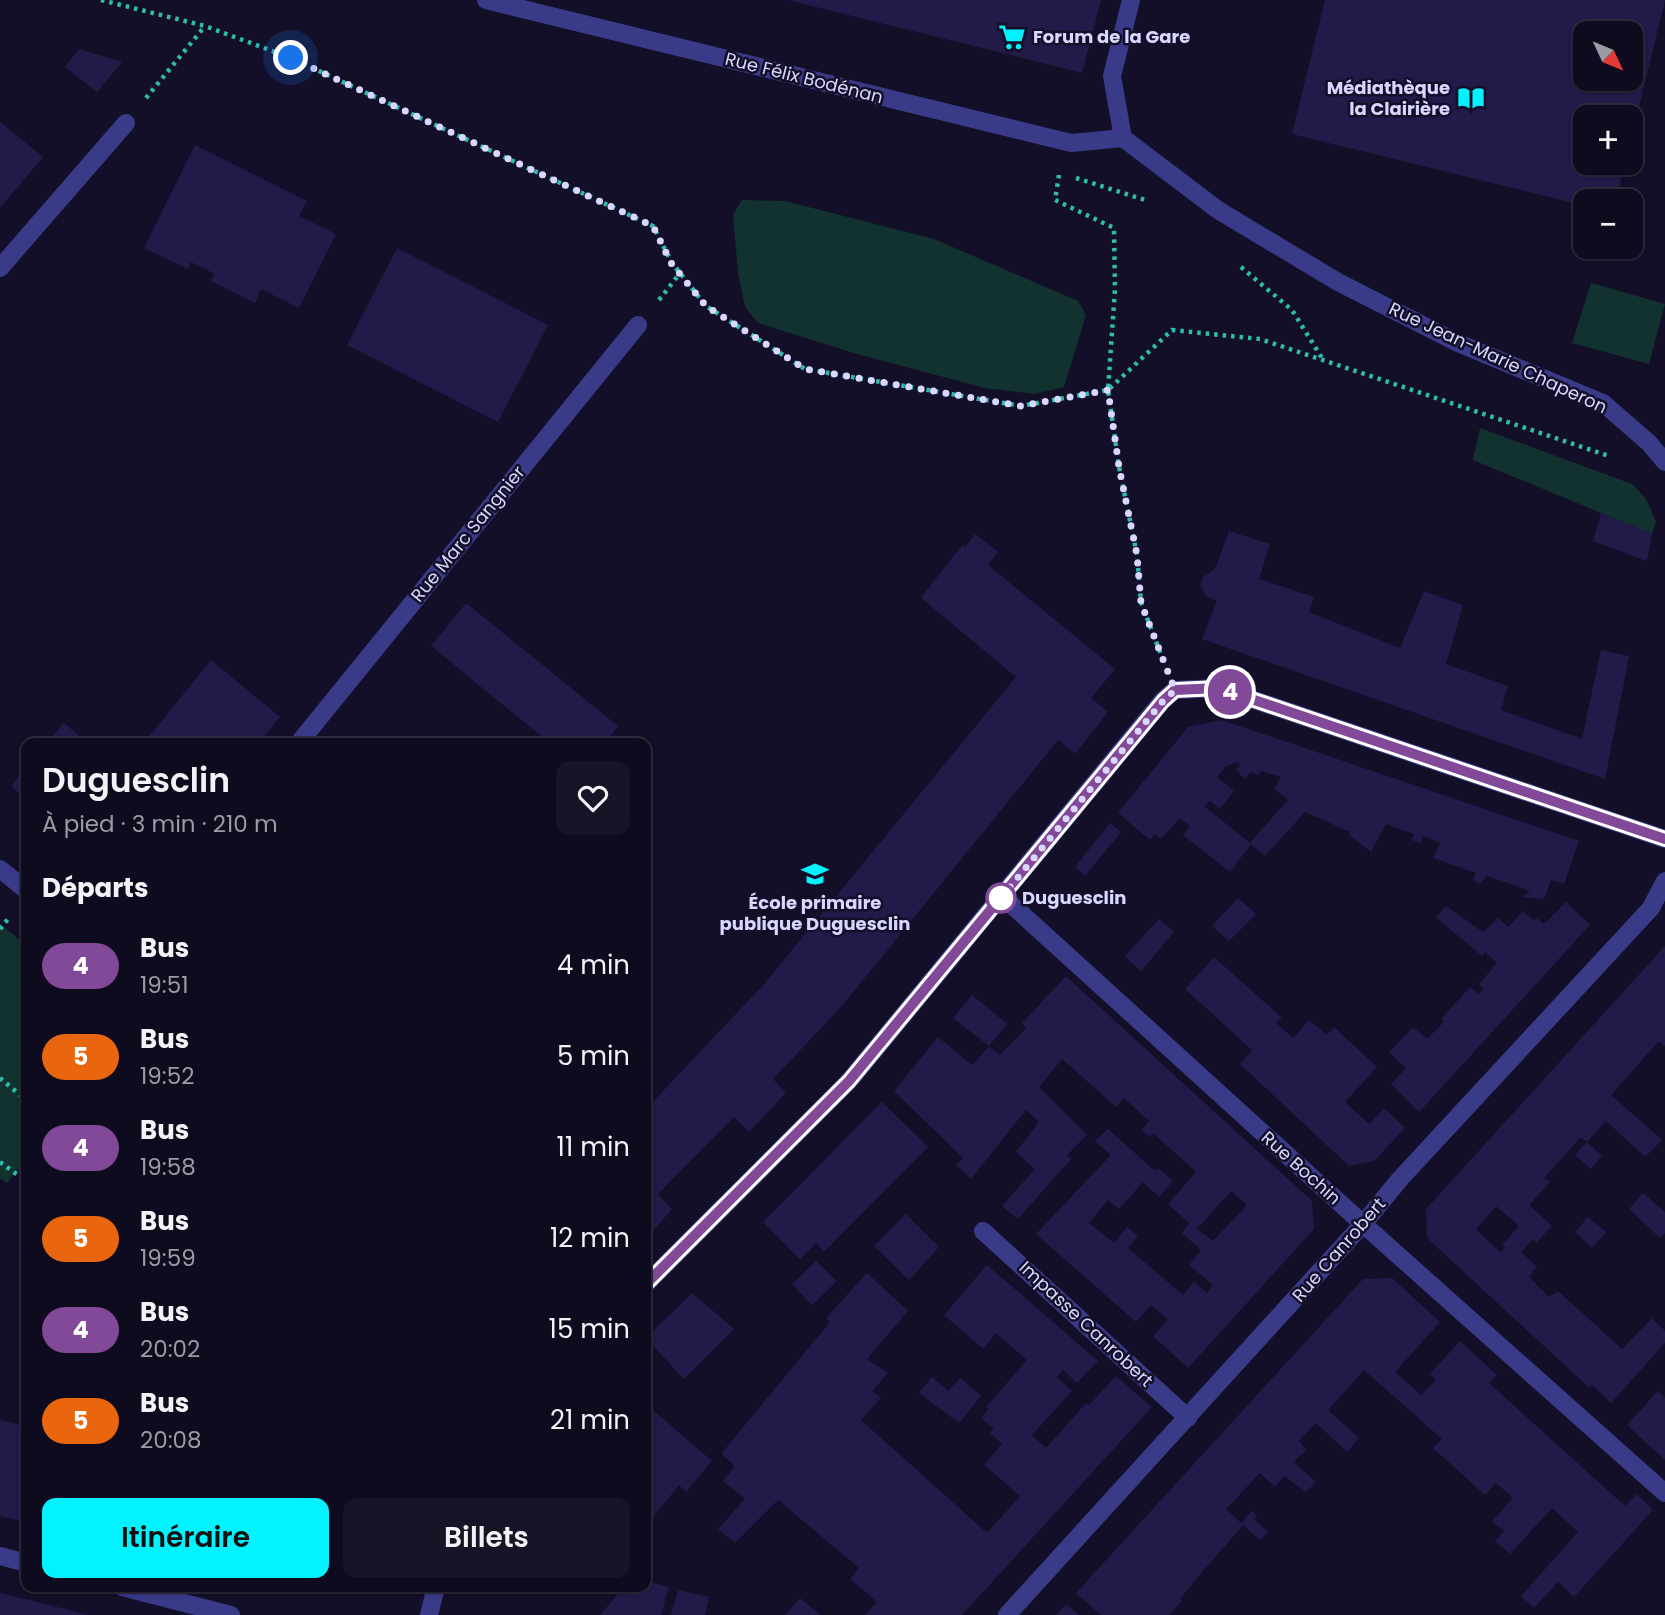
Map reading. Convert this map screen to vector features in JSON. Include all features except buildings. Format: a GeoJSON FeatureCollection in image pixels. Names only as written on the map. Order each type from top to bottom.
{"type":"FeatureCollection","features":[{"type":"Feature","properties":{"kind":"street","name":"Rue Félix Bodénan"},"geometry":{"type":"LineString","coordinates":[[486,0],[1071,143],[1123,138]]}},
{"type":"Feature","properties":{"kind":"street"},"geometry":{"type":"LineString","coordinates":[[1123,138],[1112,76],[1131,0]]}},
{"type":"Feature","properties":{"kind":"street"},"geometry":{"type":"LineString","coordinates":[[0,268],[126,123]]}},
{"type":"Feature","properties":{"kind":"street","name":"Rue Jean-Marie Chaperon"},"geometry":{"type":"LineString","coordinates":[[1123,138],[1217,210],[1338,282],[1458,343],[1603,403],[1649,443],[1665,462]]}},
{"type":"Feature","properties":{"kind":"street","name":"Rue Marc Sangnier"},"geometry":{"type":"LineString","coordinates":[[303,738],[638,325]]}},
{"type":"Feature","properties":{"kind":"street"},"geometry":{"type":"LineString","coordinates":[[651,1279],[849,1081],[1163,701],[1175,690],[1219,688],[1665,839]]}},
{"type":"Feature","properties":{"kind":"street"},"geometry":{"type":"LineString","coordinates":[[0,869],[21,886]]}},
{"type":"Feature","properties":{"kind":"street","name":"Rue Canrobert"},"geometry":{"type":"LineString","coordinates":[[1007,1615],[1188,1419],[1400,1179],[1651,908],[1665,881]]}},
{"type":"Feature","properties":{"kind":"street","name":"Rue Bochin"},"geometry":{"type":"LineString","coordinates":[[1002,896],[1363,1224],[1665,1493]]}},
{"type":"Feature","properties":{"kind":"street","name":"Impasse Canrobert"},"geometry":{"type":"LineString","coordinates":[[983,1231],[1054,1293],[1188,1419]]}},
{"type":"Feature","properties":{"kind":"street"},"geometry":{"type":"LineString","coordinates":[[0,1556],[21,1562]]}},
{"type":"Feature","properties":{"kind":"street"},"geometry":{"type":"LineString","coordinates":[[141,1592],[231,1615]]}},
{"type":"Feature","properties":{"kind":"street"},"geometry":{"type":"LineString","coordinates":[[429,1615],[435,1592]]}},
{"type":"Feature","properties":{"kind":"path"},"geometry":{"type":"LineString","coordinates":[[101,0],[205,26],[291,58],[653,226],[671,263],[706,306],[805,369],[1021,406],[1108,390],[1172,330],[1260,339],[1586,446],[1620,460]]}},
{"type":"Feature","properties":{"kind":"path"},"geometry":{"type":"LineString","coordinates":[[126,123],[205,26]]}},
{"type":"Feature","properties":{"kind":"path"},"geometry":{"type":"LineString","coordinates":[[1060,173],[1055,200],[1114,228],[1115,289],[1108,390],[1119,467],[1137,555],[1141,603],[1175,690]]}},
{"type":"Feature","properties":{"kind":"path"},"geometry":{"type":"LineString","coordinates":[[1072,177],[1147,200]]}},
{"type":"Feature","properties":{"kind":"path"},"geometry":{"type":"LineString","coordinates":[[1231,259],[1292,310],[1322,359]]}},
{"type":"Feature","properties":{"kind":"path"},"geometry":{"type":"LineString","coordinates":[[0,1079],[21,1096]]}},
{"type":"Feature","properties":{"kind":"path"},"geometry":{"type":"LineString","coordinates":[[0,1162],[21,1177]]}},
{"type":"Feature","properties":{"kind":"green space"},"geometry":{"type":"Polygon","coordinates":[[[742,200],[785,201],[934,239],[1078,301],[1086,315],[1064,387],[1035,394],[985,388],[857,354],[758,323],[745,307],[738,272],[733,214],[742,200]]]}},
{"type":"Feature","properties":{"kind":"green space"},"geometry":{"type":"Polygon","coordinates":[[[1591,283],[1665,304],[1649,364],[1572,343],[1591,283]]]}},
{"type":"Feature","properties":{"kind":"green space"},"geometry":{"type":"Polygon","coordinates":[[[1480,428],[1632,484],[1646,499],[1656,522],[1652,534],[1473,460],[1480,428]]]}},
{"type":"Feature","properties":{"kind":"green space"},"geometry":{"type":"Polygon","coordinates":[[[0,924],[21,941],[21,1165],[7,1183],[0,1178],[0,924]]]}},
{"type":"Feature","properties":{"kind":"bus line","name":"4"},"geometry":{"type":"LineString","coordinates":[[651,1279],[849,1081],[1077,804],[1175,690],[1219,688],[1665,839]]}},
{"type":"Feature","properties":{"kind":"place","name":"Forum de la Gare"},"geometry":{"type":"Point","coordinates":[1012,37]}},
{"type":"Feature","properties":{"kind":"place","name":"Médiathèque la Clairière"},"geometry":{"type":"Point","coordinates":[1471,98]}},
{"type":"Feature","properties":{"kind":"place","name":"École primaire publique Duguesclin"},"geometry":{"type":"Point","coordinates":[815,874]}},
{"type":"Feature","properties":{"kind":"place","name":"Duguesclin"},"geometry":{"type":"Point","coordinates":[1001,898]}},
{"type":"Feature","properties":{"kind":"route"},"geometry":{"type":"LineString","coordinates":[[291,58],[653,226],[671,263],[706,306],[805,369],[1021,406],[1108,390],[1119,467],[1137,555],[1141,603],[1175,690],[1163,701],[1001,898]]}}]}
